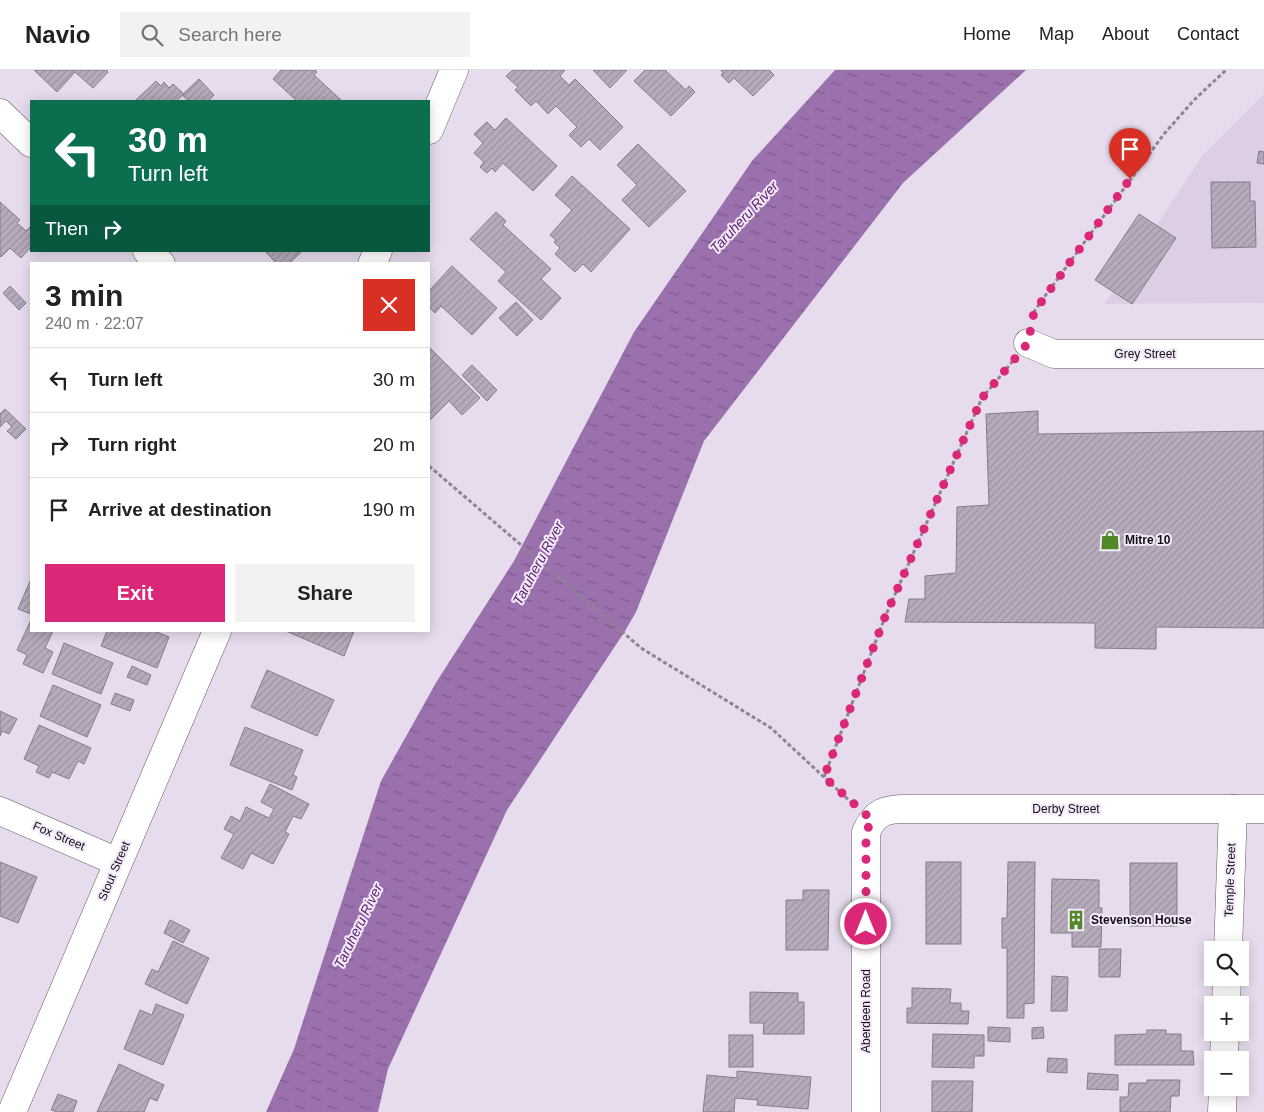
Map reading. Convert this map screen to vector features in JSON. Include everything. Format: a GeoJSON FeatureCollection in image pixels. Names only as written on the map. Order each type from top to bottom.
{"type":"FeatureCollection","features":[{"type":"Feature","properties":{"kind":"street"},"geometry":{"type":"LineString","coordinates":[[430,128],[454,70]]}},
{"type":"Feature","properties":{"kind":"street"},"geometry":{"type":"LineString","coordinates":[[0,113],[30,141]]}},
{"type":"Feature","properties":{"kind":"street"},"geometry":{"type":"LineString","coordinates":[[149,252],[159,262]]}},
{"type":"Feature","properties":{"kind":"street","name":"Grey Street"},"geometry":{"type":"LineString","coordinates":[[1028,343],[1054,354],[1264,354]]}},
{"type":"Feature","properties":{"kind":"street","name":"Stout Street"},"geometry":{"type":"LineString","coordinates":[[12,1112],[217,632]]}},
{"type":"Feature","properties":{"kind":"street","name":"Derby Street"},"geometry":{"type":"LineString","coordinates":[[872,820],[890,809],[906,808],[1264,809]]}},
{"type":"Feature","properties":{"kind":"street","name":"Temple Street"},"geometry":{"type":"LineString","coordinates":[[1228,941],[1233,809]]}},
{"type":"Feature","properties":{"kind":"street","name":"Fox Street"},"geometry":{"type":"LineString","coordinates":[[0,811],[118,862]]}},
{"type":"Feature","properties":{"kind":"street","name":"Aberdeen Road"},"geometry":{"type":"LineString","coordinates":[[866,1112],[866,832],[872,820]]}},
{"type":"Feature","properties":{"kind":"street"},"geometry":{"type":"LineString","coordinates":[[1222,1112],[1223,1096]]}},
{"type":"Feature","properties":{"kind":"path"},"geometry":{"type":"LineString","coordinates":[[824,777],[885,617],[982,398],[1028,343],[1034,312],[1164,134],[1194,100],[1226,70]]}},
{"type":"Feature","properties":{"kind":"path"},"geometry":{"type":"LineString","coordinates":[[430,467],[641,648],[771,728],[872,820]]}},
{"type":"Feature","properties":{"kind":"shaded area"},"geometry":{"type":"Polygon","coordinates":[[[1264,94],[1264,303],[1105,304],[1202,156],[1264,94]]]}},
{"type":"Feature","properties":{"kind":"water","name":"Taruheru River"},"geometry":{"type":"Polygon","coordinates":[[[835,70],[1026,70],[903,183],[704,441],[636,612],[507,810],[388,1069],[378,1112],[266,1112],[294,1049],[381,781],[437,681],[514,561],[634,332],[752,161],[835,70]]]}},
{"type":"Feature","properties":{"kind":"building"},"geometry":{"type":"Polygon","coordinates":[[[34,70],[106,70],[108,72],[93,88],[75,72],[57,92],[34,70]]]}},
{"type":"Feature","properties":{"kind":"building"},"geometry":{"type":"Polygon","coordinates":[[[281,70],[315,70],[317,72],[314,75],[341,100],[296,100],[273,79],[281,70]]]}},
{"type":"Feature","properties":{"kind":"building"},"geometry":{"type":"Polygon","coordinates":[[[513,70],[565,70],[560,76],[569,85],[575,79],[623,127],[600,150],[589,139],[581,147],[569,135],[577,127],[556,106],[548,114],[536,101],[531,106],[515,90],[518,87],[506,76],[513,70]]]}},
{"type":"Feature","properties":{"kind":"building"},"geometry":{"type":"Polygon","coordinates":[[[593,70],[627,70],[610,88],[593,70]]]}},
{"type":"Feature","properties":{"kind":"building"},"geometry":{"type":"Polygon","coordinates":[[[645,70],[665,70],[686,90],[689,86],[695,92],[671,116],[634,81],[645,70]]]}},
{"type":"Feature","properties":{"kind":"building"},"geometry":{"type":"Polygon","coordinates":[[[721,70],[769,70],[774,75],[753,96],[734,78],[729,83],[721,75],[723,73],[721,70]]]}},
{"type":"Feature","properties":{"kind":"building"},"geometry":{"type":"Polygon","coordinates":[[[199,79],[214,95],[209,100],[188,100],[182,95],[199,79]]]}},
{"type":"Feature","properties":{"kind":"building"},"geometry":{"type":"Polygon","coordinates":[[[156,81],[161,86],[164,82],[169,88],[173,84],[184,94],[177,100],[136,100],[156,81]]]}},
{"type":"Feature","properties":{"kind":"building"},"geometry":{"type":"Polygon","coordinates":[[[506,118],[557,166],[533,191],[503,163],[495,172],[492,168],[487,173],[480,167],[484,162],[474,153],[483,143],[474,134],[487,122],[495,130],[506,118]]]}},
{"type":"Feature","properties":{"kind":"building"},"geometry":{"type":"Polygon","coordinates":[[[638,144],[686,191],[649,227],[622,200],[637,185],[617,165],[638,144]]]}},
{"type":"Feature","properties":{"kind":"building"},"geometry":{"type":"Polygon","coordinates":[[[1259,151],[1264,152],[1264,164],[1257,163],[1259,151]]]}},
{"type":"Feature","properties":{"kind":"building"},"geometry":{"type":"Polygon","coordinates":[[[572,176],[630,229],[591,272],[583,264],[575,272],[555,254],[560,248],[554,242],[556,240],[550,235],[572,210],[555,195],[572,176]]]}},
{"type":"Feature","properties":{"kind":"building"},"geometry":{"type":"Polygon","coordinates":[[[1211,182],[1250,182],[1250,201],[1255,201],[1256,247],[1212,248],[1211,182]]]}},
{"type":"Feature","properties":{"kind":"building"},"geometry":{"type":"Polygon","coordinates":[[[0,202],[20,220],[17,223],[26,231],[30,227],[30,248],[21,258],[10,248],[0,256],[0,202]]]}},
{"type":"Feature","properties":{"kind":"building"},"geometry":{"type":"Polygon","coordinates":[[[496,212],[506,221],[503,225],[551,269],[541,279],[561,298],[541,320],[498,281],[506,272],[470,239],[496,212]]]}},
{"type":"Feature","properties":{"kind":"building"},"geometry":{"type":"Polygon","coordinates":[[[1139,214],[1176,238],[1132,304],[1095,280],[1139,214]]]}},
{"type":"Feature","properties":{"kind":"building"},"geometry":{"type":"Polygon","coordinates":[[[266,252],[301,252],[291,262],[275,262],[266,252]]]}},
{"type":"Feature","properties":{"kind":"building"},"geometry":{"type":"Polygon","coordinates":[[[452,266],[497,308],[472,335],[441,306],[435,313],[430,308],[430,290],[452,266]]]}},
{"type":"Feature","properties":{"kind":"building"},"geometry":{"type":"Polygon","coordinates":[[[10,286],[26,303],[19,310],[3,293],[10,286]]]}},
{"type":"Feature","properties":{"kind":"building"},"geometry":{"type":"Polygon","coordinates":[[[516,302],[533,320],[517,336],[499,318],[516,302]]]}},
{"type":"Feature","properties":{"kind":"building"},"geometry":{"type":"Polygon","coordinates":[[[430,348],[480,398],[462,415],[449,401],[430,420],[430,348]]]}},
{"type":"Feature","properties":{"kind":"building"},"geometry":{"type":"Polygon","coordinates":[[[472,365],[497,390],[487,401],[462,375],[472,365]]]}},
{"type":"Feature","properties":{"kind":"building"},"geometry":{"type":"Polygon","coordinates":[[[5,409],[26,429],[16,439],[7,431],[12,427],[6,421],[0,427],[0,414],[5,409]]]}},
{"type":"Feature","properties":{"kind":"building","name":"Mitre 10"},"geometry":{"type":"Polygon","coordinates":[[[1038,411],[1038,434],[1264,431],[1264,628],[1156,627],[1156,649],[1095,648],[1095,623],[905,622],[909,599],[925,599],[925,576],[956,573],[957,507],[989,505],[986,414],[1038,411]]]}},
{"type":"Feature","properties":{"kind":"building"},"geometry":{"type":"Polygon","coordinates":[[[30,581],[30,614],[18,609],[30,581]]]}},
{"type":"Feature","properties":{"kind":"building"},"geometry":{"type":"Polygon","coordinates":[[[30,622],[30,632],[53,632],[45,648],[53,652],[43,673],[23,664],[27,655],[17,650],[30,622]]]}},
{"type":"Feature","properties":{"kind":"building"},"geometry":{"type":"Polygon","coordinates":[[[107,632],[156,632],[169,637],[157,668],[101,646],[107,632]]]}},
{"type":"Feature","properties":{"kind":"building"},"geometry":{"type":"Polygon","coordinates":[[[288,632],[354,632],[344,656],[288,632]]]}},
{"type":"Feature","properties":{"kind":"building"},"geometry":{"type":"Polygon","coordinates":[[[64,643],[113,663],[101,694],[52,674],[64,643]]]}},
{"type":"Feature","properties":{"kind":"building"},"geometry":{"type":"Polygon","coordinates":[[[132,666],[151,675],[147,685],[127,677],[132,666]]]}},
{"type":"Feature","properties":{"kind":"building"},"geometry":{"type":"Polygon","coordinates":[[[267,670],[334,700],[317,736],[251,707],[267,670]]]}},
{"type":"Feature","properties":{"kind":"building"},"geometry":{"type":"Polygon","coordinates":[[[53,685],[101,705],[87,737],[40,716],[53,685]]]}},
{"type":"Feature","properties":{"kind":"building"},"geometry":{"type":"Polygon","coordinates":[[[115,693],[134,700],[130,711],[111,704],[115,693]]]}},
{"type":"Feature","properties":{"kind":"building"},"geometry":{"type":"Polygon","coordinates":[[[0,711],[17,719],[9,734],[2,731],[0,736],[0,711]]]}},
{"type":"Feature","properties":{"kind":"building"},"geometry":{"type":"Polygon","coordinates":[[[39,725],[91,748],[84,764],[78,761],[69,779],[52,772],[49,778],[36,772],[39,766],[24,759],[39,725]]]}},
{"type":"Feature","properties":{"kind":"building"},"geometry":{"type":"Polygon","coordinates":[[[245,727],[303,750],[293,775],[297,777],[292,790],[230,765],[245,727]]]}},
{"type":"Feature","properties":{"kind":"building"},"geometry":{"type":"Polygon","coordinates":[[[270,784],[309,804],[301,819],[293,816],[285,832],[289,834],[273,864],[251,853],[243,869],[221,858],[234,834],[224,829],[231,816],[240,821],[246,807],[269,818],[274,809],[261,802],[270,784]]]}},
{"type":"Feature","properties":{"kind":"building"},"geometry":{"type":"Polygon","coordinates":[[[0,862],[37,877],[18,923],[0,916],[0,862]]]}},
{"type":"Feature","properties":{"kind":"building"},"geometry":{"type":"Polygon","coordinates":[[[926,862],[961,862],[961,944],[926,944],[926,862]]]}},
{"type":"Feature","properties":{"kind":"building"},"geometry":{"type":"Polygon","coordinates":[[[1008,862],[1035,862],[1034,1003],[1024,1004],[1024,1018],[1007,1018],[1007,948],[1002,948],[1002,918],[1007,918],[1008,862]]]}},
{"type":"Feature","properties":{"kind":"building"},"geometry":{"type":"Polygon","coordinates":[[[1130,863],[1177,863],[1177,926],[1130,926],[1130,863]]]}},
{"type":"Feature","properties":{"kind":"building","name":"Stevenson House"},"geometry":{"type":"Polygon","coordinates":[[[1052,879],[1099,880],[1099,908],[1102,908],[1101,947],[1072,947],[1072,933],[1051,933],[1052,879]]]}},
{"type":"Feature","properties":{"kind":"building"},"geometry":{"type":"Polygon","coordinates":[[[803,890],[829,890],[828,950],[786,950],[786,900],[803,900],[803,890]]]}},
{"type":"Feature","properties":{"kind":"building"},"geometry":{"type":"Polygon","coordinates":[[[170,920],[190,930],[183,943],[164,933],[170,920]]]}},
{"type":"Feature","properties":{"kind":"building"},"geometry":{"type":"Polygon","coordinates":[[[173,941],[209,958],[187,1004],[145,984],[152,969],[158,972],[173,941]]]}},
{"type":"Feature","properties":{"kind":"building"},"geometry":{"type":"Polygon","coordinates":[[[1099,949],[1121,949],[1120,977],[1099,977],[1099,949]]]}},
{"type":"Feature","properties":{"kind":"building"},"geometry":{"type":"Polygon","coordinates":[[[1052,976],[1068,977],[1067,1011],[1051,1011],[1052,976]]]}},
{"type":"Feature","properties":{"kind":"building"},"geometry":{"type":"Polygon","coordinates":[[[912,988],[951,989],[950,1003],[961,1003],[961,1011],[969,1011],[968,1024],[907,1023],[907,1008],[912,1008],[912,988]]]}},
{"type":"Feature","properties":{"kind":"building"},"geometry":{"type":"Polygon","coordinates":[[[750,992],[798,993],[798,1002],[804,1002],[804,1034],[763,1034],[764,1023],[750,1023],[750,992]]]}},
{"type":"Feature","properties":{"kind":"building"},"geometry":{"type":"Polygon","coordinates":[[[156,1004],[184,1015],[163,1065],[124,1049],[140,1010],[152,1015],[156,1004]]]}},
{"type":"Feature","properties":{"kind":"building"},"geometry":{"type":"Polygon","coordinates":[[[988,1027],[1010,1028],[1010,1042],[988,1041],[988,1027]]]}},
{"type":"Feature","properties":{"kind":"building"},"geometry":{"type":"Polygon","coordinates":[[[1043,1027],[1044,1038],[1032,1039],[1032,1028],[1043,1027]]]}},
{"type":"Feature","properties":{"kind":"building"},"geometry":{"type":"Polygon","coordinates":[[[1147,1030],[1166,1030],[1166,1034],[1181,1034],[1181,1051],[1193,1051],[1194,1065],[1115,1065],[1115,1035],[1147,1034],[1147,1030]]]}},
{"type":"Feature","properties":{"kind":"building"},"geometry":{"type":"Polygon","coordinates":[[[933,1034],[984,1035],[984,1056],[974,1056],[974,1068],[932,1067],[933,1034]]]}},
{"type":"Feature","properties":{"kind":"building"},"geometry":{"type":"Polygon","coordinates":[[[729,1035],[753,1035],[753,1067],[729,1067],[729,1035]]]}},
{"type":"Feature","properties":{"kind":"building"},"geometry":{"type":"Polygon","coordinates":[[[1048,1058],[1067,1059],[1067,1073],[1047,1072],[1048,1058]]]}},
{"type":"Feature","properties":{"kind":"building"},"geometry":{"type":"Polygon","coordinates":[[[119,1064],[164,1085],[157,1101],[150,1098],[144,1112],[97,1112],[119,1064]]]}},
{"type":"Feature","properties":{"kind":"building"},"geometry":{"type":"Polygon","coordinates":[[[737,1071],[811,1077],[808,1109],[757,1105],[758,1100],[735,1098],[734,1112],[703,1112],[707,1075],[737,1078],[737,1071]]]}},
{"type":"Feature","properties":{"kind":"building"},"geometry":{"type":"Polygon","coordinates":[[[1088,1073],[1118,1075],[1118,1090],[1087,1089],[1088,1073]]]}},
{"type":"Feature","properties":{"kind":"building"},"geometry":{"type":"Polygon","coordinates":[[[1147,1080],[1180,1080],[1179,1096],[1171,1096],[1170,1112],[1120,1112],[1120,1097],[1128,1097],[1129,1083],[1147,1083],[1147,1080]]]}},
{"type":"Feature","properties":{"kind":"building"},"geometry":{"type":"Polygon","coordinates":[[[932,1081],[973,1081],[972,1112],[932,1112],[932,1081]]]}},
{"type":"Feature","properties":{"kind":"building"},"geometry":{"type":"Polygon","coordinates":[[[58,1094],[77,1101],[73,1112],[51,1110],[58,1094]]]}},
{"type":"Feature","properties":{"kind":"place","name":"Mitre 10"},"geometry":{"type":"Point","coordinates":[1110,540]}},
{"type":"Feature","properties":{"kind":"place","name":"Stevenson House"},"geometry":{"type":"Point","coordinates":[1076,920]}},
{"type":"Feature","properties":{"kind":"route"},"geometry":{"type":"LineString","coordinates":[[866,924],[866,832],[872,820],[824,777],[885,617],[982,398],[1028,343],[1034,312],[1130,179]]}}]}
